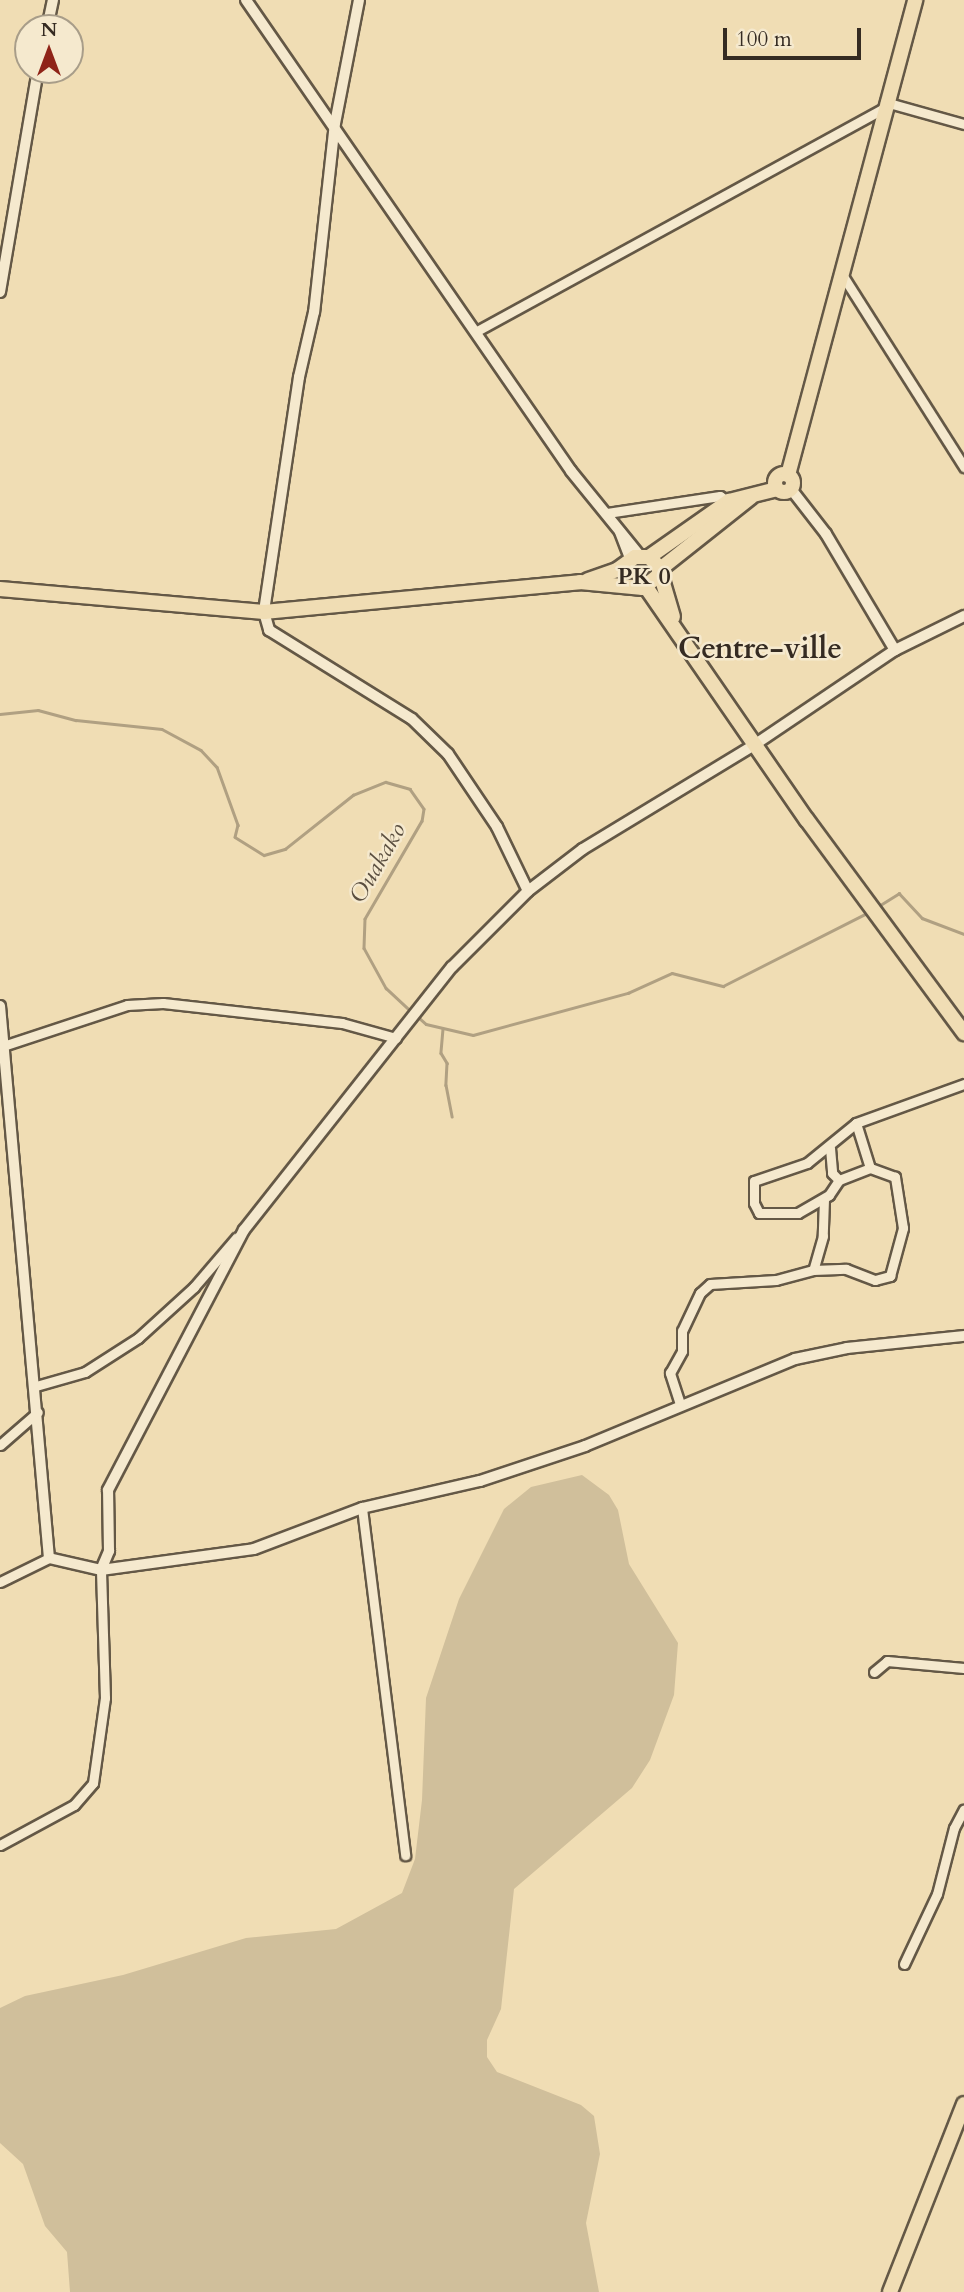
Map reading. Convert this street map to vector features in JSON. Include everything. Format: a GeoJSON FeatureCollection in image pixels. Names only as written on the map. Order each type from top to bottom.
{"type":"FeatureCollection","features":[{"type":"Feature","properties":{"kind":"main road"},"geometry":{"type":"LineString","coordinates":[[580,582],[637,559],[707,523],[732,506],[786,484],[840,271],[915,0]]}},
{"type":"Feature","properties":{"kind":"main road"},"geometry":{"type":"LineString","coordinates":[[0,589],[264,612],[580,582],[641,587],[707,523]]}},
{"type":"Feature","properties":{"kind":"main road"},"geometry":{"type":"LineString","coordinates":[[637,559],[658,573],[674,621]]}},
{"type":"Feature","properties":{"kind":"main road"},"geometry":{"type":"LineString","coordinates":[[637,559],[626,574],[674,621],[885,928],[964,1033]]}},
{"type":"Feature","properties":{"kind":"main road"},"geometry":{"type":"LineString","coordinates":[[890,2292],[964,2105]]}},
{"type":"Feature","properties":{"kind":"street"},"geometry":{"type":"LineString","coordinates":[[246,0],[335,124],[571,471],[607,513],[637,559]]}},
{"type":"Feature","properties":{"kind":"street"},"geometry":{"type":"LineString","coordinates":[[359,0],[335,124],[314,312],[296,394],[264,612],[269,630],[412,719],[448,754],[497,827],[528,891]]}},
{"type":"Feature","properties":{"kind":"street"},"geometry":{"type":"LineString","coordinates":[[0,292],[36,84]]}},
{"type":"Feature","properties":{"kind":"street"},"geometry":{"type":"LineString","coordinates":[[477,331],[885,105],[964,124]]}},
{"type":"Feature","properties":{"kind":"street"},"geometry":{"type":"LineString","coordinates":[[840,271],[964,467]]}},
{"type":"Feature","properties":{"kind":"street"},"geometry":{"type":"LineString","coordinates":[[786,484],[825,534],[895,650]]}},
{"type":"Feature","properties":{"kind":"street"},"geometry":{"type":"LineString","coordinates":[[607,513],[720,496],[732,506]]}},
{"type":"Feature","properties":{"kind":"street"},"geometry":{"type":"LineString","coordinates":[[36,1385],[85,1372],[138,1338],[194,1286],[244,1230],[482,934],[528,891],[583,849],[757,743],[895,650],[964,616]]}},
{"type":"Feature","properties":{"kind":"street"},"geometry":{"type":"LineString","coordinates":[[1,1046],[127,1005],[163,1003],[342,1023],[396,1038]]}},
{"type":"Feature","properties":{"kind":"street"},"geometry":{"type":"LineString","coordinates":[[0,1006],[21,1277],[36,1385],[49,1558]]}},
{"type":"Feature","properties":{"kind":"street"},"geometry":{"type":"LineString","coordinates":[[680,1404],[670,1373],[682,1351],[681,1331],[700,1293],[709,1284],[776,1280],[813,1270],[846,1269],[874,1280],[890,1276],[902,1228],[895,1177],[870,1168],[839,1181],[824,1199],[798,1213],[767,1214],[759,1213],[753,1189],[754,1181],[807,1163],[830,1148],[856,1123],[964,1084]]}},
{"type":"Feature","properties":{"kind":"street"},"geometry":{"type":"LineString","coordinates":[[856,1123],[870,1168]]}},
{"type":"Feature","properties":{"kind":"street"},"geometry":{"type":"LineString","coordinates":[[830,1148],[832,1173],[839,1181]]}},
{"type":"Feature","properties":{"kind":"street"},"geometry":{"type":"LineString","coordinates":[[813,1270],[823,1236],[824,1199]]}},
{"type":"Feature","properties":{"kind":"street"},"geometry":{"type":"LineString","coordinates":[[0,1845],[74,1805],[93,1783],[105,1698],[101,1570],[108,1551],[108,1490],[244,1230]]}},
{"type":"Feature","properties":{"kind":"street"},"geometry":{"type":"LineString","coordinates":[[0,1582],[49,1558],[101,1570],[254,1549],[362,1508],[480,1480],[546,1459],[795,1359],[847,1348],[964,1336]]}},
{"type":"Feature","properties":{"kind":"street"},"geometry":{"type":"LineString","coordinates":[[0,1445],[38,1412]]}},
{"type":"Feature","properties":{"kind":"street"},"geometry":{"type":"LineString","coordinates":[[362,1508],[405,1855]]}},
{"type":"Feature","properties":{"kind":"street"},"geometry":{"type":"LineString","coordinates":[[874,1672],[887,1661],[964,1668]]}},
{"type":"Feature","properties":{"kind":"street"},"geometry":{"type":"LineString","coordinates":[[904,1964],[937,1894],[954,1828],[964,1809]]}},
{"type":"Feature","properties":{"kind":"shaded area"},"geometry":{"type":"Polygon","coordinates":[[[582,1475],[609,1495],[618,1510],[629,1564],[678,1643],[674,1695],[650,1760],[632,1788],[514,1889],[501,2009],[487,2040],[487,2057],[497,2072],[581,2105],[594,2116],[600,2154],[586,2223],[599,2292],[70,2292],[67,2252],[45,2226],[23,2164],[0,2143],[0,2008],[25,1996],[123,1975],[246,1938],[336,1929],[402,1893],[415,1859],[422,1800],[426,1698],[459,1599],[504,1509],[531,1487],[582,1475]]]}},
{"type":"Feature","properties":{"kind":"waterway","name":"Ouakako"},"geometry":{"type":"LineString","coordinates":[[0,714],[38,710],[76,720],[162,729],[201,750],[217,767],[238,825],[235,837],[264,855],[285,849],[353,795],[386,782],[410,789],[424,809],[422,821],[365,919],[364,948],[386,988],[411,1011]]}},
{"type":"Feature","properties":{"kind":"waterway","name":"Ouakako"},"geometry":{"type":"LineString","coordinates":[[877,907],[899,893],[922,918],[964,934]]}},
{"type":"Feature","properties":{"kind":"waterway","name":"Ouakako"},"geometry":{"type":"LineString","coordinates":[[416,1015],[426,1024],[473,1035],[628,993],[672,973],[723,986],[869,912]]}},
{"type":"Feature","properties":{"kind":"waterway"},"geometry":{"type":"LineString","coordinates":[[443,1029],[441,1053],[447,1063],[446,1085],[452,1116]]}},
{"type":"Feature","properties":{"kind":"district","name":"PK 0"},"geometry":{"type":"Point","coordinates":[644,577]}},
{"type":"Feature","properties":{"kind":"district","name":"Centre-ville"},"geometry":{"type":"Point","coordinates":[760,649]}}]}
